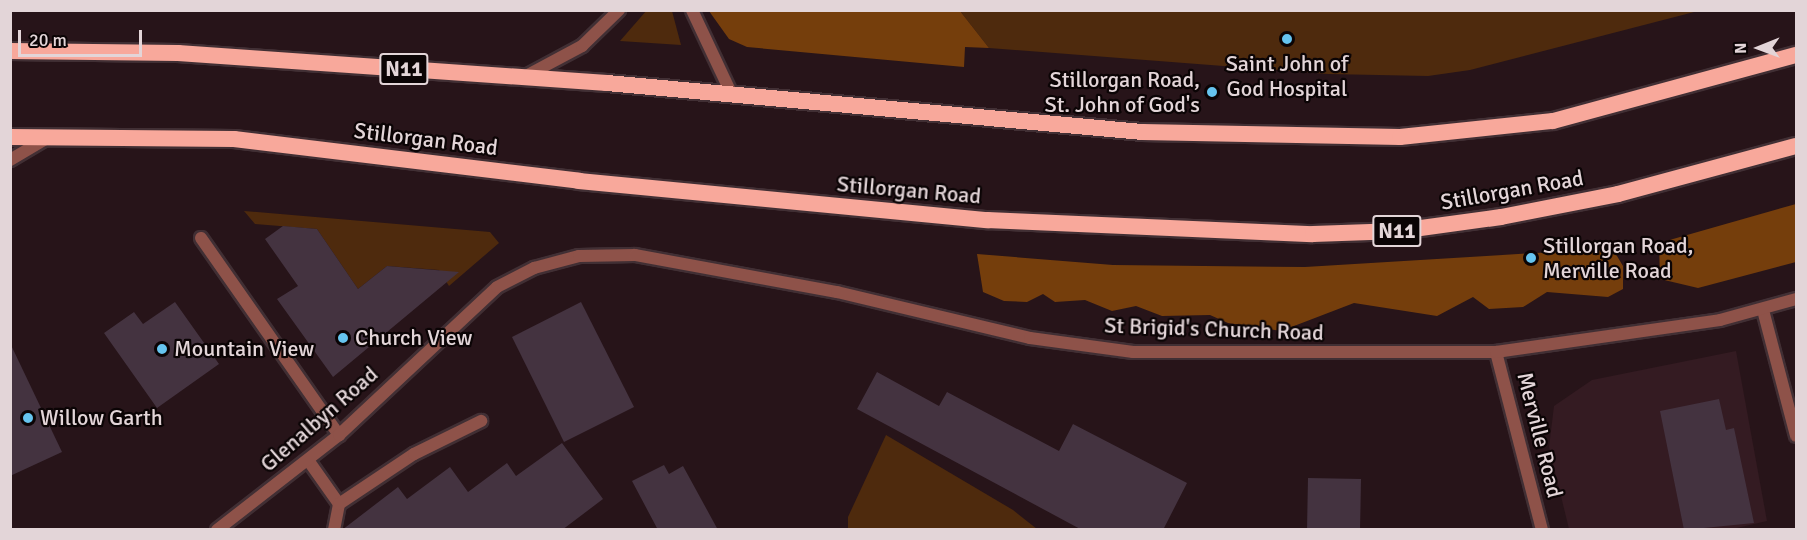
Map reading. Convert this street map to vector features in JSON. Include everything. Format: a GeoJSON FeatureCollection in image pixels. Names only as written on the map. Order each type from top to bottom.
{"type":"FeatureCollection","features":[{"type":"Feature","properties":{"kind":"highway","name":"N11"},"geometry":{"type":"LineString","coordinates":[[10,51],[178,53],[732,95],[1142,132],[1400,137],[1553,122],[1797,56]]}},
{"type":"Feature","properties":{"kind":"highway","name":"Stillorgan Road"},"geometry":{"type":"LineString","coordinates":[[10,138],[50,136],[234,139],[579,181],[987,220],[1313,234],[1399,231],[1501,218],[1618,194],[1797,146]]}},
{"type":"Feature","properties":{"kind":"street"},"geometry":{"type":"LineString","coordinates":[[523,78],[582,46],[619,10]]}},
{"type":"Feature","properties":{"kind":"street"},"geometry":{"type":"LineString","coordinates":[[692,10],[732,95]]}},
{"type":"Feature","properties":{"kind":"street"},"geometry":{"type":"LineString","coordinates":[[10,160],[50,136]]}},
{"type":"Feature","properties":{"kind":"street"},"geometry":{"type":"LineString","coordinates":[[201,238],[339,435]]}},
{"type":"Feature","properties":{"kind":"street","name":"Glenalbyn Road"},"geometry":{"type":"LineString","coordinates":[[218,530],[339,435],[497,287],[534,268],[579,256],[635,255]]}},
{"type":"Feature","properties":{"kind":"street","name":"St Brigid's Church Road"},"geometry":{"type":"LineString","coordinates":[[635,255],[837,292],[1030,338],[1133,352],[1496,352],[1763,310],[1797,299]]}},
{"type":"Feature","properties":{"kind":"street"},"geometry":{"type":"LineString","coordinates":[[1763,310],[1797,436]]}},
{"type":"Feature","properties":{"kind":"street","name":"Merville Road"},"geometry":{"type":"LineString","coordinates":[[1496,352],[1542,530]]}},
{"type":"Feature","properties":{"kind":"street"},"geometry":{"type":"LineString","coordinates":[[334,530],[339,504],[414,454],[481,421]]}},
{"type":"Feature","properties":{"kind":"street"},"geometry":{"type":"LineString","coordinates":[[308,460],[339,504]]}},
{"type":"Feature","properties":{"kind":"shaded area"},"geometry":{"type":"Polygon","coordinates":[[[647,10],[672,11],[681,45],[620,41],[647,10]]]}},
{"type":"Feature","properties":{"kind":"shaded area"},"geometry":{"type":"Polygon","coordinates":[[[709,11],[960,11],[989,48],[965,47],[964,67],[747,47],[729,39],[709,11]]]}},
{"type":"Feature","properties":{"kind":"shaded area","name":"Saint John of God Hospital"},"geometry":{"type":"Polygon","coordinates":[[[960,11],[1698,11],[1470,70],[1428,76],[1328,74],[989,48],[960,11]]]}},
{"type":"Feature","properties":{"kind":"shaded area"},"geometry":{"type":"Polygon","coordinates":[[[1796,204],[1796,262],[1698,288],[1660,279],[1659,243],[1796,204]]]}},
{"type":"Feature","properties":{"kind":"shaded area"},"geometry":{"type":"Polygon","coordinates":[[[244,211],[490,232],[499,243],[449,286],[439,270],[387,266],[358,289],[317,229],[255,224],[244,211]]]}},
{"type":"Feature","properties":{"kind":"shaded area"},"geometry":{"type":"Polygon","coordinates":[[[1585,250],[1614,251],[1623,266],[1623,289],[1608,297],[1547,292],[1523,307],[1489,309],[1473,297],[1437,316],[1354,303],[1281,331],[1228,323],[1210,315],[1162,316],[1136,306],[1112,311],[1085,300],[1055,302],[1043,294],[1027,302],[1004,301],[983,292],[977,254],[1113,265],[1305,267],[1585,250]]]}},
{"type":"Feature","properties":{"kind":"shaded area"},"geometry":{"type":"Polygon","coordinates":[[[1736,351],[1767,521],[1728,530],[1569,529],[1549,447],[1554,406],[1592,380],[1736,351]]]}},
{"type":"Feature","properties":{"kind":"shaded area"},"geometry":{"type":"Polygon","coordinates":[[[886,435],[1013,510],[1037,529],[848,529],[848,517],[886,435]]]}},
{"type":"Feature","properties":{"kind":"building","name":"Church View"},"geometry":{"type":"Polygon","coordinates":[[[283,226],[317,229],[358,289],[387,266],[459,272],[333,377],[277,299],[298,286],[265,239],[283,226]]]}},
{"type":"Feature","properties":{"kind":"building","name":"Mountain View"},"geometry":{"type":"Polygon","coordinates":[[[175,302],[219,364],[157,408],[104,333],[134,312],[143,324],[175,302]]]}},
{"type":"Feature","properties":{"kind":"building"},"geometry":{"type":"Polygon","coordinates":[[[581,302],[634,407],[564,442],[512,337],[581,302]]]}},
{"type":"Feature","properties":{"kind":"building","name":"Willow Garth"},"geometry":{"type":"Polygon","coordinates":[[[10,343],[62,452],[10,476],[10,343]]]}},
{"type":"Feature","properties":{"kind":"building"},"geometry":{"type":"Polygon","coordinates":[[[877,372],[939,406],[947,392],[1059,451],[1073,424],[1187,483],[1163,530],[1082,530],[857,409],[877,372]]]}},
{"type":"Feature","properties":{"kind":"building"},"geometry":{"type":"Polygon","coordinates":[[[1719,399],[1726,430],[1734,428],[1754,523],[1684,530],[1660,411],[1719,399]]]}},
{"type":"Feature","properties":{"kind":"building"},"geometry":{"type":"Polygon","coordinates":[[[562,443],[603,499],[562,530],[342,530],[398,487],[407,499],[450,467],[468,492],[507,463],[516,476],[562,443]]]}},
{"type":"Feature","properties":{"kind":"building"},"geometry":{"type":"Polygon","coordinates":[[[664,465],[669,474],[683,466],[718,530],[658,530],[632,481],[664,465]]]}},
{"type":"Feature","properties":{"kind":"building"},"geometry":{"type":"Polygon","coordinates":[[[1308,478],[1361,479],[1360,530],[1307,530],[1308,478]]]}},
{"type":"Feature","properties":{"kind":"place","name":"Saint John of God Hospital"},"geometry":{"type":"Point","coordinates":[1287,39]}},
{"type":"Feature","properties":{"kind":"place","name":"Stillorgan Road, St. John of God's"},"geometry":{"type":"Point","coordinates":[1212,92]}},
{"type":"Feature","properties":{"kind":"place","name":"Stillorgan Road, Merville Road"},"geometry":{"type":"Point","coordinates":[1531,258]}},
{"type":"Feature","properties":{"kind":"place","name":"Church View"},"geometry":{"type":"Point","coordinates":[343,338]}},
{"type":"Feature","properties":{"kind":"place","name":"Mountain View"},"geometry":{"type":"Point","coordinates":[162,349]}},
{"type":"Feature","properties":{"kind":"place","name":"Willow Garth"},"geometry":{"type":"Point","coordinates":[28,418]}}]}
